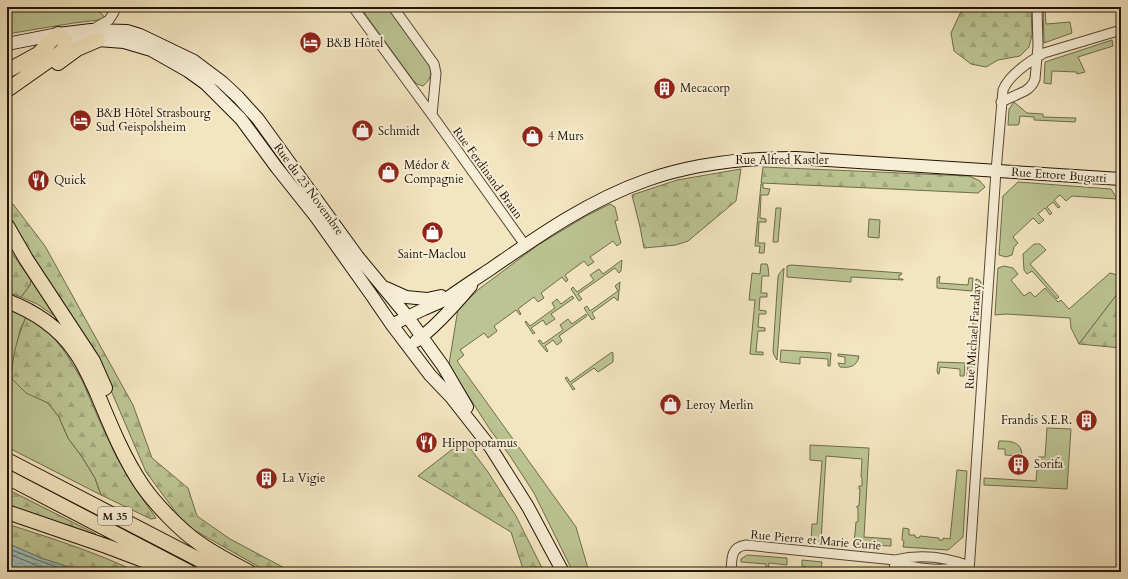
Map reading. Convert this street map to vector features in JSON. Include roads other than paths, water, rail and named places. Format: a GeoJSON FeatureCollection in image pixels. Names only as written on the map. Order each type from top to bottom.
{"type":"FeatureCollection","features":[{"type":"Feature","properties":{"kind":"highway"},"geometry":{"type":"LineString","coordinates":[[7,71],[38,54],[58,34],[65,40],[66,45],[61,52],[7,90]]}},
{"type":"Feature","properties":{"kind":"highway"},"geometry":{"type":"LineString","coordinates":[[7,99],[95,35]]}},
{"type":"Feature","properties":{"kind":"highway"},"geometry":{"type":"LineString","coordinates":[[7,226],[93,361],[152,497]]}},
{"type":"Feature","properties":{"kind":"highway"},"geometry":{"type":"LineString","coordinates":[[7,236],[20,255],[35,272]]}},
{"type":"Feature","properties":{"kind":"highway"},"geometry":{"type":"LineString","coordinates":[[7,301],[28,310],[42,319],[54,328],[74,350],[83,363],[133,472],[152,497],[171,518],[199,543],[249,572]]}},
{"type":"Feature","properties":{"kind":"highway","name":"M 35"},"geometry":{"type":"LineString","coordinates":[[7,460],[223,572]]}},
{"type":"Feature","properties":{"kind":"highway","name":"M 35"},"geometry":{"type":"LineString","coordinates":[[7,477],[185,570]]}},
{"type":"Feature","properties":{"kind":"highway"},"geometry":{"type":"LineString","coordinates":[[7,512],[106,546],[166,569],[185,570]]}},
{"type":"Feature","properties":{"kind":"main road","name":"Rue du 23 Novembre"},"geometry":{"type":"LineString","coordinates":[[95,35],[127,32],[140,35],[194,61],[222,82],[238,98],[258,119],[358,257],[393,298],[434,353],[445,369],[491,448]]}},
{"type":"Feature","properties":{"kind":"main road"},"geometry":{"type":"LineString","coordinates":[[7,44],[58,34],[95,35],[151,50],[188,71],[206,84],[241,119],[276,168],[316,217],[392,325],[430,375],[451,397],[491,448],[528,507],[561,571]]}},
{"type":"Feature","properties":{"kind":"main road"},"geometry":{"type":"LineString","coordinates":[[7,62],[64,49],[95,35]]}},
{"type":"Feature","properties":{"kind":"main road","name":"Rue Alfred Kastler"},"geometry":{"type":"LineString","coordinates":[[392,325],[407,316],[448,298],[457,290],[478,278],[526,245],[583,209],[618,191],[663,175],[692,167],[758,158],[796,158],[996,170]]}},
{"type":"Feature","properties":{"kind":"main road","name":"Rue Ettore Bugatti"},"geometry":{"type":"LineString","coordinates":[[996,170],[1121,179]]}},
{"type":"Feature","properties":{"kind":"main road","name":"Rue Alfred Kastler"},"geometry":{"type":"LineString","coordinates":[[409,346],[422,337],[454,306],[478,278]]}},
{"type":"Feature","properties":{"kind":"main road"},"geometry":{"type":"LineString","coordinates":[[383,287],[406,297],[427,300],[457,290]]}},
{"type":"Feature","properties":{"kind":"street"},"geometry":{"type":"LineString","coordinates":[[95,35],[109,20],[114,12],[114,7]]}},
{"type":"Feature","properties":{"kind":"street","name":"Rue Ferdinand Braun"},"geometry":{"type":"LineString","coordinates":[[353,7],[526,245]]}},
{"type":"Feature","properties":{"kind":"street"},"geometry":{"type":"LineString","coordinates":[[393,7],[434,64],[436,73],[432,115]]}},
{"type":"Feature","properties":{"kind":"street"},"geometry":{"type":"LineString","coordinates":[[1001,102],[1031,87],[1034,79],[1038,46],[1037,7]]}},
{"type":"Feature","properties":{"kind":"street","name":"Rue Michael Faraday"},"geometry":{"type":"LineString","coordinates":[[969,569],[996,170],[1003,90],[1007,82],[1014,75],[1037,58],[1051,51],[1121,30]]}},
{"type":"Feature","properties":{"kind":"street","name":"Rue Pierre et Marie Curie"},"geometry":{"type":"LineString","coordinates":[[730,572],[732,554],[739,546],[746,545],[895,560],[908,557],[939,558],[955,561],[969,569]]}},
{"type":"Feature","properties":{"kind":"street","name":"Rue Pierre et Marie Curie"},"geometry":{"type":"LineString","coordinates":[[894,572],[895,560]]}},
{"type":"Feature","properties":{"kind":"water"},"geometry":{"type":"Polygon","coordinates":[[[7,543],[41,558],[84,572],[7,572],[7,543]]]}},
{"type":"Feature","properties":{"kind":"place","name":"B&B Hôtel"},"geometry":{"type":"Point","coordinates":[310,43]}},
{"type":"Feature","properties":{"kind":"place","name":"Mecacorp"},"geometry":{"type":"Point","coordinates":[665,88]}},
{"type":"Feature","properties":{"kind":"place","name":"B&B Hôtel Strasbourg Sud Geispolsheim"},"geometry":{"type":"Point","coordinates":[81,120]}},
{"type":"Feature","properties":{"kind":"place","name":"Schmidt"},"geometry":{"type":"Point","coordinates":[362,131]}},
{"type":"Feature","properties":{"kind":"place","name":"4 Murs"},"geometry":{"type":"Point","coordinates":[533,136]}},
{"type":"Feature","properties":{"kind":"place","name":"Médor & Compagnie"},"geometry":{"type":"Point","coordinates":[389,172]}},
{"type":"Feature","properties":{"kind":"place","name":"Quick"},"geometry":{"type":"Point","coordinates":[39,180]}},
{"type":"Feature","properties":{"kind":"place","name":"Saint-Maclou"},"geometry":{"type":"Point","coordinates":[432,233]}},
{"type":"Feature","properties":{"kind":"place","name":"Leroy Merlin"},"geometry":{"type":"Point","coordinates":[671,405]}},
{"type":"Feature","properties":{"kind":"place","name":"Frandis S.E.R."},"geometry":{"type":"Point","coordinates":[1087,420]}},
{"type":"Feature","properties":{"kind":"place","name":"Hippopotamus"},"geometry":{"type":"Point","coordinates":[427,443]}},
{"type":"Feature","properties":{"kind":"place","name":"Sorifa"},"geometry":{"type":"Point","coordinates":[1019,464]}},
{"type":"Feature","properties":{"kind":"place","name":"La Vigie"},"geometry":{"type":"Point","coordinates":[267,478]}}]}
